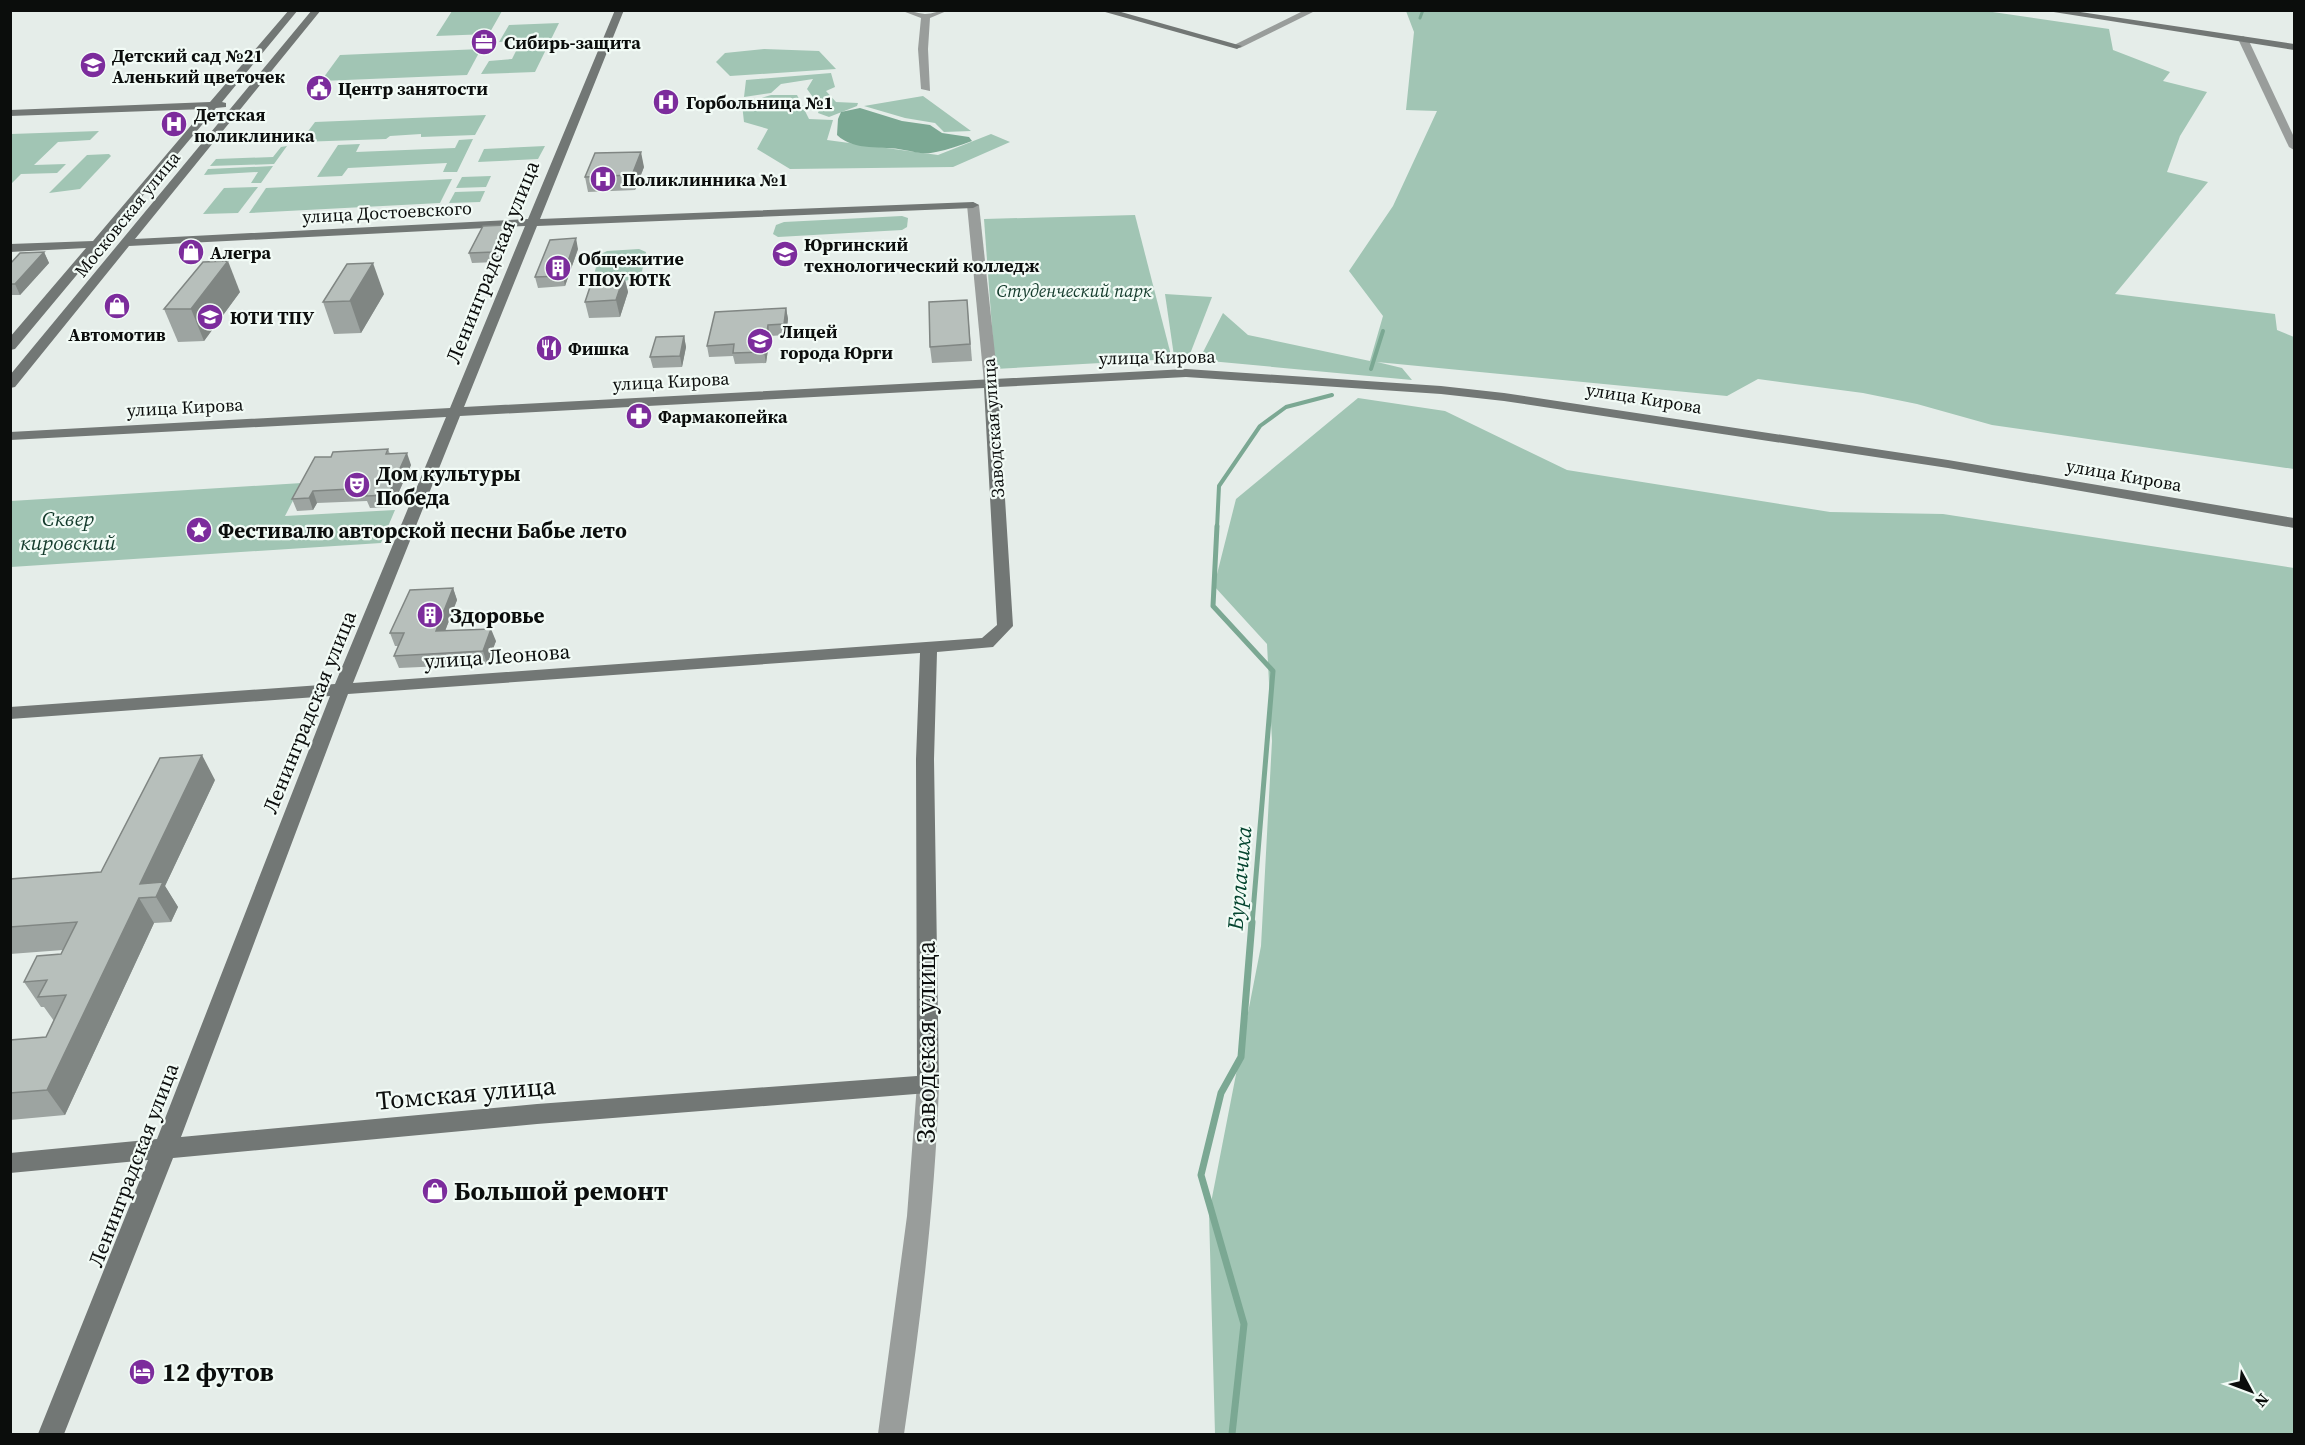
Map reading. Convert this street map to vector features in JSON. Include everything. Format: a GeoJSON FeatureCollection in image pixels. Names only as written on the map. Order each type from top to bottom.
{"type":"FeatureCollection","features":[{"type":"Feature","properties":{"kind":"street","name":"Московская улица"},"geometry":{"type":"LineString","coordinates":[[10,346],[294,10]]}},
{"type":"Feature","properties":{"kind":"street","name":"Московская улица"},"geometry":{"type":"LineString","coordinates":[[10,384],[317,10]]}},
{"type":"Feature","properties":{"kind":"street","name":"Ленинградская улица"},"geometry":{"type":"LineString","coordinates":[[51,1434],[165,1148],[311,763],[620,10]]}},
{"type":"Feature","properties":{"kind":"street"},"geometry":{"type":"LineString","coordinates":[[904,10],[926,17],[945,10]]}},
{"type":"Feature","properties":{"kind":"street"},"geometry":{"type":"LineString","coordinates":[[1102,10],[1237,46],[1313,10]]}},
{"type":"Feature","properties":{"kind":"street"},"geometry":{"type":"LineString","coordinates":[[2045,10],[2295,47]]}},
{"type":"Feature","properties":{"kind":"street"},"geometry":{"type":"LineString","coordinates":[[926,17],[923,49],[926,89]]}},
{"type":"Feature","properties":{"kind":"street"},"geometry":{"type":"LineString","coordinates":[[2243,39],[2295,147]]}},
{"type":"Feature","properties":{"kind":"street"},"geometry":{"type":"LineString","coordinates":[[10,113],[240,104]]}},
{"type":"Feature","properties":{"kind":"street"},"geometry":{"type":"LineString","coordinates":[[2280,119],[2295,121]]}},
{"type":"Feature","properties":{"kind":"street","name":"улица Достоевского"},"geometry":{"type":"LineString","coordinates":[[127,243],[973,205]]}},
{"type":"Feature","properties":{"kind":"street","name":"Заводская улица"},"geometry":{"type":"LineString","coordinates":[[973,205],[991,382],[1005,626],[987,643]]}},
{"type":"Feature","properties":{"kind":"street"},"geometry":{"type":"LineString","coordinates":[[10,248],[97,244]]}},
{"type":"Feature","properties":{"kind":"street","name":"улица Кирова"},"geometry":{"type":"LineString","coordinates":[[10,436],[991,382],[1200,374],[1493,396],[1948,464],[2295,523]]}},
{"type":"Feature","properties":{"kind":"street","name":"улица Леонова"},"geometry":{"type":"LineString","coordinates":[[10,713],[987,643]]}},
{"type":"Feature","properties":{"kind":"street","name":"Заводская улица"},"geometry":{"type":"LineString","coordinates":[[891,1434],[909,1310],[926,1155],[928,1084],[925,759],[929,647]]}},
{"type":"Feature","properties":{"kind":"street","name":"Томская улица"},"geometry":{"type":"LineString","coordinates":[[10,1163],[537,1114],[928,1084]]}},
{"type":"Feature","properties":{"kind":"green space"},"geometry":{"type":"Polygon","coordinates":[[[1979,10],[2109,29],[2113,50],[2170,72],[2163,81],[2207,92],[2180,136],[2167,172],[2208,182],[2115,294],[2275,314],[2277,330],[2294,337],[2294,469],[1992,425],[1917,404],[1863,393],[1758,379],[1727,396],[1377,362],[1402,368],[1412,380],[1199,360],[1223,313],[1248,335],[1370,361],[1383,316],[1349,271],[1393,206],[1437,111],[1406,110],[1414,32],[1406,11],[1979,10]]]}},
{"type":"Feature","properties":{"kind":"green space"},"geometry":{"type":"Polygon","coordinates":[[[452,11],[502,11],[489,34],[436,36],[452,11]]]}},
{"type":"Feature","properties":{"kind":"green space"},"geometry":{"type":"Polygon","coordinates":[[[559,23],[535,72],[481,74],[489,61],[512,59],[521,41],[499,42],[509,25],[559,23]]]}},
{"type":"Feature","properties":{"kind":"green space"},"geometry":{"type":"Polygon","coordinates":[[[481,49],[467,75],[321,81],[340,55],[481,49]]]}},
{"type":"Feature","properties":{"kind":"green space"},"geometry":{"type":"Polygon","coordinates":[[[764,49],[819,51],[836,69],[730,76],[716,62],[725,53],[764,49]]]}},
{"type":"Feature","properties":{"kind":"green space"},"geometry":{"type":"Polygon","coordinates":[[[831,73],[835,87],[826,91],[836,102],[858,103],[857,106],[829,117],[818,113],[820,107],[807,89],[813,79],[781,84],[771,93],[744,97],[746,80],[831,73]]]}},
{"type":"Feature","properties":{"kind":"green space"},"geometry":{"type":"Polygon","coordinates":[[[771,95],[797,95],[809,119],[833,120],[827,140],[938,155],[991,134],[1010,142],[953,167],[790,169],[757,149],[768,129],[744,122],[742,104],[771,95]]]}},
{"type":"Feature","properties":{"kind":"green space"},"geometry":{"type":"Polygon","coordinates":[[[923,96],[971,131],[944,132],[935,123],[905,118],[864,106],[923,96]]]}},
{"type":"Feature","properties":{"kind":"green space"},"geometry":{"type":"Polygon","coordinates":[[[486,115],[475,135],[421,137],[421,134],[390,136],[386,139],[300,142],[315,122],[486,115]]]}},
{"type":"Feature","properties":{"kind":"green space"},"geometry":{"type":"Polygon","coordinates":[[[99,131],[90,140],[58,142],[34,165],[66,164],[57,173],[21,174],[11,184],[11,134],[99,131]]]}},
{"type":"Feature","properties":{"kind":"green space"},"geometry":{"type":"Polygon","coordinates":[[[473,139],[457,172],[443,172],[447,163],[348,168],[342,176],[317,177],[338,145],[360,144],[356,152],[455,148],[459,140],[473,139]]]}},
{"type":"Feature","properties":{"kind":"green space"},"geometry":{"type":"Polygon","coordinates":[[[287,146],[274,164],[210,166],[216,159],[273,157],[281,147],[287,146]]]}},
{"type":"Feature","properties":{"kind":"green space"},"geometry":{"type":"Polygon","coordinates":[[[545,146],[538,159],[478,162],[484,149],[545,146]]]}},
{"type":"Feature","properties":{"kind":"green space"},"geometry":{"type":"Polygon","coordinates":[[[109,154],[111,156],[80,189],[49,193],[87,155],[109,154]]]}},
{"type":"Feature","properties":{"kind":"green space"},"geometry":{"type":"Polygon","coordinates":[[[273,166],[261,183],[251,183],[258,172],[204,175],[208,169],[273,166]]]}},
{"type":"Feature","properties":{"kind":"green space"},"geometry":{"type":"Polygon","coordinates":[[[491,176],[486,187],[456,188],[462,177],[491,176]]]}},
{"type":"Feature","properties":{"kind":"green space"},"geometry":{"type":"Polygon","coordinates":[[[452,179],[440,203],[249,213],[266,188],[452,179]]]}},
{"type":"Feature","properties":{"kind":"green space"},"geometry":{"type":"Polygon","coordinates":[[[258,187],[238,213],[203,214],[224,188],[258,187]]]}},
{"type":"Feature","properties":{"kind":"green space"},"geometry":{"type":"Polygon","coordinates":[[[485,191],[480,202],[449,203],[455,192],[485,191]]]}},
{"type":"Feature","properties":{"kind":"green space","name":"Студенческий парк"},"geometry":{"type":"Polygon","coordinates":[[[1135,215],[1172,359],[995,369],[984,219],[1135,215]]]}},
{"type":"Feature","properties":{"kind":"green space"},"geometry":{"type":"Polygon","coordinates":[[[902,216],[908,218],[907,227],[902,230],[778,237],[773,234],[776,225],[784,222],[902,216]]]}},
{"type":"Feature","properties":{"kind":"green space"},"geometry":{"type":"Polygon","coordinates":[[[639,249],[646,252],[641,276],[617,282],[593,279],[599,255],[607,251],[639,249]]]}},
{"type":"Feature","properties":{"kind":"green space"},"geometry":{"type":"Polygon","coordinates":[[[1165,294],[1212,297],[1190,354],[1174,356],[1165,294]]]}},
{"type":"Feature","properties":{"kind":"green space"},"geometry":{"type":"Polygon","coordinates":[[[1358,398],[1445,411],[1567,470],[1830,512],[1943,514],[2294,568],[2294,1434],[1215,1434],[1209,1213],[1261,946],[1272,741],[1267,644],[1214,586],[1236,499],[1358,398]]]}},
{"type":"Feature","properties":{"kind":"green space","name":"Сквер кировский"},"geometry":{"type":"Polygon","coordinates":[[[302,483],[285,516],[395,510],[381,543],[11,567],[11,501],[302,483]]]}},
{"type":"Feature","properties":{"kind":"shaded area"},"geometry":{"type":"Polygon","coordinates":[[[860,108],[902,121],[930,125],[942,133],[969,137],[972,141],[928,153],[852,144],[837,135],[838,119],[841,112],[860,108]]]}},
{"type":"Feature","properties":{"kind":"building"},"geometry":{"type":"Polygon","coordinates":[[[641,152],[632,175],[585,177],[595,153],[641,152]]]}},
{"type":"Feature","properties":{"kind":"building"},"geometry":{"type":"Polygon","coordinates":[[[507,225],[494,252],[469,253],[483,226],[507,225]]]}},
{"type":"Feature","properties":{"kind":"building"},"geometry":{"type":"Polygon","coordinates":[[[576,238],[563,276],[535,277],[550,240],[576,238]]]}},
{"type":"Feature","properties":{"kind":"building"},"geometry":{"type":"Polygon","coordinates":[[[44,252],[15,284],[10,284],[10,264],[20,253],[44,252]]]}},
{"type":"Feature","properties":{"kind":"building"},"geometry":{"type":"Polygon","coordinates":[[[228,261],[191,309],[164,309],[203,262],[228,261]]]}},
{"type":"Feature","properties":{"kind":"building"},"geometry":{"type":"Polygon","coordinates":[[[373,263],[350,301],[323,302],[347,264],[373,263]]]}},
{"type":"Feature","properties":{"kind":"building"},"geometry":{"type":"Polygon","coordinates":[[[624,276],[616,300],[585,302],[593,278],[624,276]]]}},
{"type":"Feature","properties":{"kind":"building"},"geometry":{"type":"Polygon","coordinates":[[[967,300],[970,344],[930,347],[929,302],[967,300]]]}},
{"type":"Feature","properties":{"kind":"building"},"geometry":{"type":"Polygon","coordinates":[[[786,308],[784,324],[768,325],[764,352],[733,353],[734,344],[707,346],[715,312],[786,308]]]}},
{"type":"Feature","properties":{"kind":"building"},"geometry":{"type":"Polygon","coordinates":[[[684,336],[680,356],[650,357],[656,337],[684,336]]]}},
{"type":"Feature","properties":{"kind":"building","name":"Дом культуры Победа"},"geometry":{"type":"Polygon","coordinates":[[[388,449],[386,454],[407,453],[388,495],[366,496],[369,488],[313,491],[309,498],[292,499],[315,457],[331,457],[333,452],[388,449]]]}},
{"type":"Feature","properties":{"kind":"building"},"geometry":{"type":"Polygon","coordinates":[[[453,588],[436,631],[491,629],[483,651],[394,656],[404,633],[390,633],[410,590],[453,588]]]}},
{"type":"Feature","properties":{"kind":"building"},"geometry":{"type":"Polygon","coordinates":[[[202,755],[140,884],[163,882],[156,897],[139,898],[47,1090],[10,1093],[10,1040],[46,1037],[66,995],[38,997],[47,980],[24,982],[37,956],[61,954],[77,922],[10,927],[10,879],[101,872],[160,758],[202,755]]]}},
{"type":"Feature","properties":{"kind":"waterway","name":"Бурлачиха"},"geometry":{"type":"LineString","coordinates":[[1420,18],[1423,10]]}},
{"type":"Feature","properties":{"kind":"waterway","name":"Бурлачиха"},"geometry":{"type":"LineString","coordinates":[[1371,369],[1383,331]]}},
{"type":"Feature","properties":{"kind":"waterway","name":"Бурлачиха"},"geometry":{"type":"LineString","coordinates":[[1217,528],[1219,486],[1260,426],[1286,407],[1332,395]]}},
{"type":"Feature","properties":{"kind":"waterway","name":"Бурлачиха"},"geometry":{"type":"LineString","coordinates":[[1217,526],[1213,606],[1273,671],[1252,924]]}},
{"type":"Feature","properties":{"kind":"waterway","name":"Бурлачиха"},"geometry":{"type":"LineString","coordinates":[[1232,1434],[1244,1324],[1201,1175],[1221,1093],[1241,1057],[1252,922]]}},
{"type":"Feature","properties":{"kind":"place","name":"Сибирь-защита"},"geometry":{"type":"Point","coordinates":[484,42]}},
{"type":"Feature","properties":{"kind":"place","name":"Детский сад №21 Аленький цветочек"},"geometry":{"type":"Point","coordinates":[93,65]}},
{"type":"Feature","properties":{"kind":"place","name":"Центр занятости"},"geometry":{"type":"Point","coordinates":[319,88]}},
{"type":"Feature","properties":{"kind":"place","name":"Горбольница №1"},"geometry":{"type":"Point","coordinates":[666,102]}},
{"type":"Feature","properties":{"kind":"place","name":"Детская поликлиника"},"geometry":{"type":"Point","coordinates":[174,124]}},
{"type":"Feature","properties":{"kind":"place","name":"Поликлинника №1"},"geometry":{"type":"Point","coordinates":[603,179]}},
{"type":"Feature","properties":{"kind":"place","name":"Алегра"},"geometry":{"type":"Point","coordinates":[191,252]}},
{"type":"Feature","properties":{"kind":"place","name":"Юргинский технологический колледж"},"geometry":{"type":"Point","coordinates":[785,254]}},
{"type":"Feature","properties":{"kind":"place","name":"Общежитие ГПОУ ЮТК"},"geometry":{"type":"Point","coordinates":[558,268]}},
{"type":"Feature","properties":{"kind":"place","name":"Автомотив"},"geometry":{"type":"Point","coordinates":[117,306]}},
{"type":"Feature","properties":{"kind":"place","name":"ЮТИ ТПУ"},"geometry":{"type":"Point","coordinates":[210,317]}},
{"type":"Feature","properties":{"kind":"place","name":"Лицей города Юрги"},"geometry":{"type":"Point","coordinates":[760,341]}},
{"type":"Feature","properties":{"kind":"place","name":"Фишка"},"geometry":{"type":"Point","coordinates":[549,348]}},
{"type":"Feature","properties":{"kind":"place","name":"Фармакопейка"},"geometry":{"type":"Point","coordinates":[639,416]}},
{"type":"Feature","properties":{"kind":"place","name":"Дом культуры Победа"},"geometry":{"type":"Point","coordinates":[357,485]}},
{"type":"Feature","properties":{"kind":"place","name":"Фестивалю авторской песни Бабье лето"},"geometry":{"type":"Point","coordinates":[199,530]}},
{"type":"Feature","properties":{"kind":"place","name":"Здоровье"},"geometry":{"type":"Point","coordinates":[430,615]}},
{"type":"Feature","properties":{"kind":"place","name":"Большой ремонт"},"geometry":{"type":"Point","coordinates":[435,1191]}},
{"type":"Feature","properties":{"kind":"place","name":"12 футов"},"geometry":{"type":"Point","coordinates":[142,1372]}}]}
